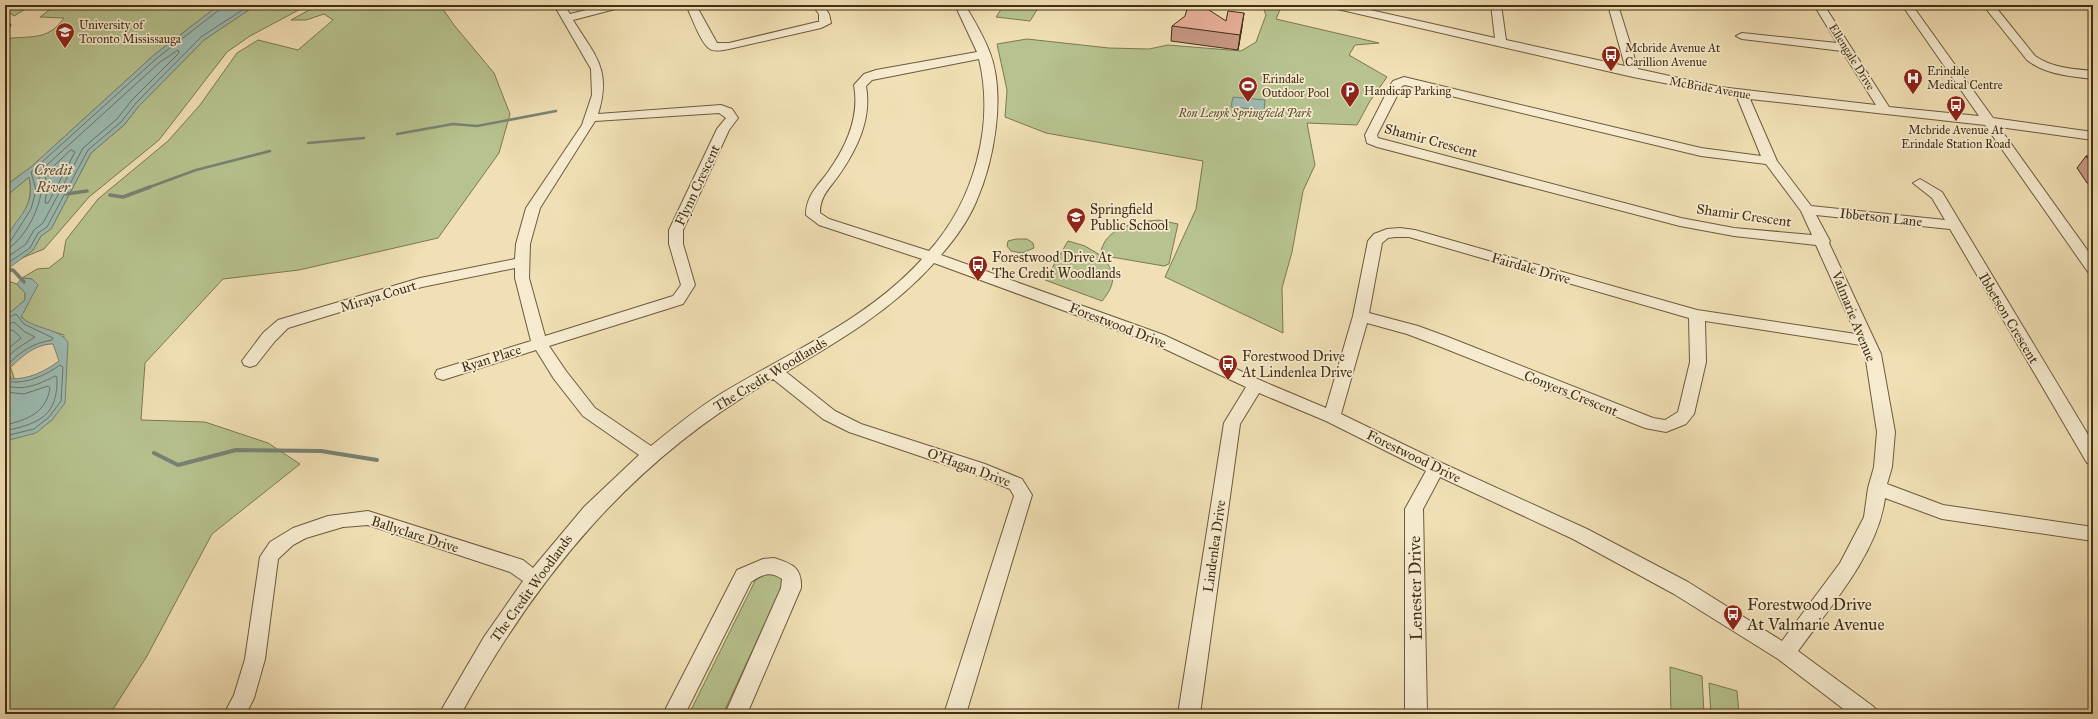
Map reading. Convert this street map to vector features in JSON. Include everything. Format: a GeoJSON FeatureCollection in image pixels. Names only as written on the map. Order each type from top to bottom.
{"type":"FeatureCollection","features":[{"type":"Feature","properties":{"kind":"street"},"geometry":{"type":"LineString","coordinates":[[559,5],[597,69],[598,95],[588,125],[533,208],[523,244],[522,278],[539,343],[560,375],[589,412],[652,455]]}},
{"type":"Feature","properties":{"kind":"street"},"geometry":{"type":"LineString","coordinates":[[566,18],[619,5]]}},
{"type":"Feature","properties":{"kind":"street"},"geometry":{"type":"LineString","coordinates":[[691,5],[708,39],[714,47],[729,46],[821,25],[825,23],[824,14],[817,5]]}},
{"type":"Feature","properties":{"kind":"street","name":"The Credit Woodlands"},"geometry":{"type":"LineString","coordinates":[[450,714],[482,656],[572,531],[622,481],[652,455],[722,402],[775,372],[881,304],[931,258],[959,222],[968,204],[983,163],[988,136],[991,91],[989,67],[985,54],[977,35],[960,5]]}},
{"type":"Feature","properties":{"kind":"street","name":"McBride Avenue"},"geometry":{"type":"LineString","coordinates":[[1333,5],[1633,72],[1742,94],[1989,121],[2093,136]]}},
{"type":"Feature","properties":{"kind":"street"},"geometry":{"type":"LineString","coordinates":[[1496,5],[1502,43]]}},
{"type":"Feature","properties":{"kind":"street"},"geometry":{"type":"LineString","coordinates":[[1613,5],[1633,72]]}},
{"type":"Feature","properties":{"kind":"street","name":"Ellengale Drive"},"geometry":{"type":"LineString","coordinates":[[1820,5],[1885,110]]}},
{"type":"Feature","properties":{"kind":"street"},"geometry":{"type":"LineString","coordinates":[[1906,5],[2093,269]]}},
{"type":"Feature","properties":{"kind":"street"},"geometry":{"type":"LineString","coordinates":[[1988,5],[2031,58],[2040,65],[2055,70],[2093,75]]}},
{"type":"Feature","properties":{"kind":"street"},"geometry":{"type":"LineString","coordinates":[[1742,36],[1847,48]]}},
{"type":"Feature","properties":{"kind":"street","name":"Forestwood Drive"},"geometry":{"type":"LineString","coordinates":[[985,54],[876,74],[863,81],[860,85],[862,107],[854,136],[839,165],[815,199],[813,215],[824,222],[1158,338],[1256,385],[1332,417],[1436,468],[1598,543],[1687,592],[1785,653],[1867,714]]}},
{"type":"Feature","properties":{"kind":"street","name":"Shamir Crescent"},"geometry":{"type":"LineString","coordinates":[[1770,161],[1701,152],[1404,81],[1397,84],[1371,134],[1372,140],[1382,144],[1680,222],[1734,232],[1823,241]]}},
{"type":"Feature","properties":{"kind":"street","name":"Valmarie Avenue"},"geometry":{"type":"LineString","coordinates":[[1742,94],[1770,161],[1787,186],[1807,210],[1823,241],[1873,354],[1886,432],[1883,467],[1877,488],[1873,517],[1847,569],[1785,653]]}},
{"type":"Feature","properties":{"kind":"street","name":"Flynn Crescent"},"geometry":{"type":"LineString","coordinates":[[539,343],[678,300],[688,285],[676,244],[676,230],[723,129],[732,118],[728,112],[721,109],[590,118]]}},
{"type":"Feature","properties":{"kind":"street","name":"Ibbetson Crescent"},"geometry":{"type":"LineString","coordinates":[[1920,183],[1937,195],[2093,458]]}},
{"type":"Feature","properties":{"kind":"street","name":"Ibbetson Lane"},"geometry":{"type":"LineString","coordinates":[[1807,210],[1954,225]]}},
{"type":"Feature","properties":{"kind":"street","name":"Fairdale Drive"},"geometry":{"type":"LineString","coordinates":[[1332,417],[1361,316],[1375,241],[1382,234],[1395,232],[1410,233],[1697,315],[1867,341]]}},
{"type":"Feature","properties":{"kind":"street","name":"Miraya Court"},"geometry":{"type":"LineString","coordinates":[[250,361],[269,337],[283,324],[420,283],[522,262]]}},
{"type":"Feature","properties":{"kind":"street","name":"Conyers Crescent"},"geometry":{"type":"LineString","coordinates":[[1361,316],[1412,330],[1651,424],[1666,426],[1680,420],[1686,414],[1698,362],[1697,315]]}},
{"type":"Feature","properties":{"kind":"street","name":"Ryan Place"},"geometry":{"type":"LineString","coordinates":[[443,374],[539,343]]}},
{"type":"Feature","properties":{"kind":"street","name":"O'Hagan Drive"},"geometry":{"type":"LineString","coordinates":[[775,372],[836,418],[855,428],[992,474],[1016,484],[1023,495],[955,714]]}},
{"type":"Feature","properties":{"kind":"street","name":"Lindenlea Drive"},"geometry":{"type":"LineString","coordinates":[[1189,714],[1232,423],[1256,385]]}},
{"type":"Feature","properties":{"kind":"street","name":"Lenester Drive"},"geometry":{"type":"LineString","coordinates":[[1416,714],[1414,509],[1436,468]]}},
{"type":"Feature","properties":{"kind":"street"},"geometry":{"type":"LineString","coordinates":[[1877,488],[1942,512],[2093,534]]}},
{"type":"Feature","properties":{"kind":"street","name":"Ballyclare Drive"},"geometry":{"type":"LineString","coordinates":[[235,714],[243,702],[251,679],[269,557],[273,550],[292,536],[344,520],[368,518],[516,566],[536,580]]}},
{"type":"Feature","properties":{"kind":"street"},"geometry":{"type":"LineString","coordinates":[[674,714],[744,576],[758,568],[776,565],[792,576],[791,588],[736,714]]}},
{"type":"Feature","properties":{"kind":"green space"},"geometry":{"type":"Polygon","coordinates":[[[13,5],[32,5],[14,16],[6,10],[13,5]]]}},
{"type":"Feature","properties":{"kind":"green space","name":"University of Toronto Mississauga"},"geometry":{"type":"Polygon","coordinates":[[[56,5],[219,5],[154,55],[31,167],[5,186],[5,39],[38,36],[51,31],[58,26],[64,18],[40,17],[56,5]]]}},
{"type":"Feature","properties":{"kind":"green space"},"geometry":{"type":"Polygon","coordinates":[[[256,5],[308,5],[250,36],[227,52],[159,140],[89,197],[44,249],[22,258],[33,250],[41,236],[51,229],[91,153],[124,125],[139,106],[204,40],[256,5]]]}},
{"type":"Feature","properties":{"kind":"green space"},"geometry":{"type":"Polygon","coordinates":[[[318,5],[440,5],[454,25],[494,73],[510,114],[499,153],[438,238],[299,270],[223,279],[145,363],[141,420],[205,422],[268,443],[300,464],[212,534],[147,656],[110,714],[5,714],[5,350],[32,434],[52,420],[64,335],[29,324],[21,316],[28,304],[32,279],[22,278],[37,269],[49,268],[63,257],[66,240],[98,199],[168,141],[200,105],[237,53],[258,40],[298,50],[333,20],[324,14],[306,20],[291,20],[318,5]]]}},
{"type":"Feature","properties":{"kind":"green space"},"geometry":{"type":"Polygon","coordinates":[[[1004,5],[1040,5],[1030,21],[996,17],[1004,5]]]}},
{"type":"Feature","properties":{"kind":"green space","name":"Ron Lenyk Springfield Park"},"geometry":{"type":"Polygon","coordinates":[[[1262,5],[1282,5],[1276,19],[1379,43],[1355,45],[1349,55],[1387,77],[1370,101],[1357,125],[1307,123],[1315,165],[1303,191],[1292,252],[1282,288],[1283,333],[1165,277],[1196,209],[1203,161],[1046,133],[1005,117],[1007,90],[997,44],[1027,39],[1109,48],[1149,49],[1168,45],[1241,51],[1256,42],[1266,15],[1262,5]]]}},
{"type":"Feature","properties":{"kind":"green space"},"geometry":{"type":"Polygon","coordinates":[[[29,177],[30,196],[28,204],[20,220],[5,243],[5,197],[29,177]]]}},
{"type":"Feature","properties":{"kind":"green space"},"geometry":{"type":"Polygon","coordinates":[[[1158,220],[1178,224],[1169,264],[1164,266],[1100,255],[1106,240],[1117,230],[1123,227],[1158,220]]]}},
{"type":"Feature","properties":{"kind":"green space"},"geometry":{"type":"Polygon","coordinates":[[[1027,239],[1033,243],[1034,248],[1022,253],[1011,251],[1007,246],[1008,241],[1027,239]]]}},
{"type":"Feature","properties":{"kind":"green space"},"geometry":{"type":"Polygon","coordinates":[[[1068,241],[1085,246],[1100,255],[1109,266],[1113,277],[1107,295],[1102,301],[1045,280],[1068,241]]]}},
{"type":"Feature","properties":{"kind":"green space"},"geometry":{"type":"Polygon","coordinates":[[[8,281],[17,284],[25,293],[25,300],[5,317],[5,283],[8,281]]]}},
{"type":"Feature","properties":{"kind":"green space"},"geometry":{"type":"Polygon","coordinates":[[[763,574],[775,574],[781,577],[783,584],[723,714],[689,714],[756,579],[763,574]]]}},
{"type":"Feature","properties":{"kind":"green space"},"geometry":{"type":"Polygon","coordinates":[[[1670,667],[1702,676],[1704,714],[1671,714],[1670,667]]]}},
{"type":"Feature","properties":{"kind":"green space"},"geometry":{"type":"Polygon","coordinates":[[[1709,683],[1737,691],[1739,714],[1711,714],[1709,683]]]}},
{"type":"Feature","properties":{"kind":"water","name":"Credit River"},"geometry":{"type":"Polygon","coordinates":[[[219,5],[256,5],[204,40],[139,106],[124,125],[91,153],[51,229],[41,236],[33,250],[5,271],[4,245],[27,205],[31,188],[29,177],[5,197],[5,186],[31,167],[154,55],[219,5]]]}},
{"type":"Feature","properties":{"kind":"water","name":"Erindale Outdoor Pool"},"geometry":{"type":"Polygon","coordinates":[[[1233,97],[1265,100],[1264,110],[1231,107],[1233,97]]]}},
{"type":"Feature","properties":{"kind":"water"},"geometry":{"type":"Polygon","coordinates":[[[22,278],[32,279],[38,285],[21,317],[33,324],[59,334],[68,342],[65,403],[52,420],[36,433],[5,441],[5,317],[25,300],[25,293],[17,284],[22,278]],[[53,344],[40,346],[17,361],[7,371],[11,379],[24,378],[42,372],[59,361],[53,344]]]}},
{"type":"Feature","properties":{"kind":"building"},"geometry":{"type":"Polygon","coordinates":[[[1188,6],[1206,8],[1226,21],[1228,11],[1244,13],[1240,35],[1172,26],[1185,16],[1188,6]]]}},
{"type":"Feature","properties":{"kind":"building"},"geometry":{"type":"Polygon","coordinates":[[[2086,156],[2093,157],[2093,166],[2086,156]]]}},
{"type":"Feature","properties":{"kind":"waterway"},"geometry":{"type":"LineString","coordinates":[[397,134],[453,124],[477,126],[556,111]]}},
{"type":"Feature","properties":{"kind":"waterway"},"geometry":{"type":"LineString","coordinates":[[308,143],[364,138]]}},
{"type":"Feature","properties":{"kind":"waterway"},"geometry":{"type":"LineString","coordinates":[[147,188],[196,170],[270,151]]}},
{"type":"Feature","properties":{"kind":"waterway"},"geometry":{"type":"LineString","coordinates":[[110,195],[123,197],[150,187]]}},
{"type":"Feature","properties":{"kind":"waterway"},"geometry":{"type":"LineString","coordinates":[[66,194],[87,191]]}},
{"type":"Feature","properties":{"kind":"waterway"},"geometry":{"type":"LineString","coordinates":[[5,270],[13,270],[24,282]]}},
{"type":"Feature","properties":{"kind":"waterway"},"geometry":{"type":"LineString","coordinates":[[154,453],[178,465],[236,450],[321,451],[377,460]]}},
{"type":"Feature","properties":{"kind":"place","name":"University of Toronto Mississauga"},"geometry":{"type":"Point","coordinates":[65,49]}},
{"type":"Feature","properties":{"kind":"place","name":"Mcbride Avenue At Carillion Avenue"},"geometry":{"type":"Point","coordinates":[1611,72]}},
{"type":"Feature","properties":{"kind":"place","name":"Erindale Medical Centre"},"geometry":{"type":"Point","coordinates":[1913,95]}},
{"type":"Feature","properties":{"kind":"place","name":"Erindale Outdoor Pool"},"geometry":{"type":"Point","coordinates":[1248,103]}},
{"type":"Feature","properties":{"kind":"place","name":"Handicap Parking"},"geometry":{"type":"Point","coordinates":[1350,108]}},
{"type":"Feature","properties":{"kind":"place","name":"Mcbride Avenue At Erindale Station Road"},"geometry":{"type":"Point","coordinates":[1956,122]}},
{"type":"Feature","properties":{"kind":"place","name":"Springfield Public School"},"geometry":{"type":"Point","coordinates":[1076,234]}},
{"type":"Feature","properties":{"kind":"place","name":"Forestwood Drive At The Credit Woodlands"},"geometry":{"type":"Point","coordinates":[978,282]}},
{"type":"Feature","properties":{"kind":"place","name":"Forestwood Drive At Lindenlea Drive"},"geometry":{"type":"Point","coordinates":[1228,381]}},
{"type":"Feature","properties":{"kind":"place","name":"Forestwood Drive At Valmarie Avenue"},"geometry":{"type":"Point","coordinates":[1733,631]}}]}
